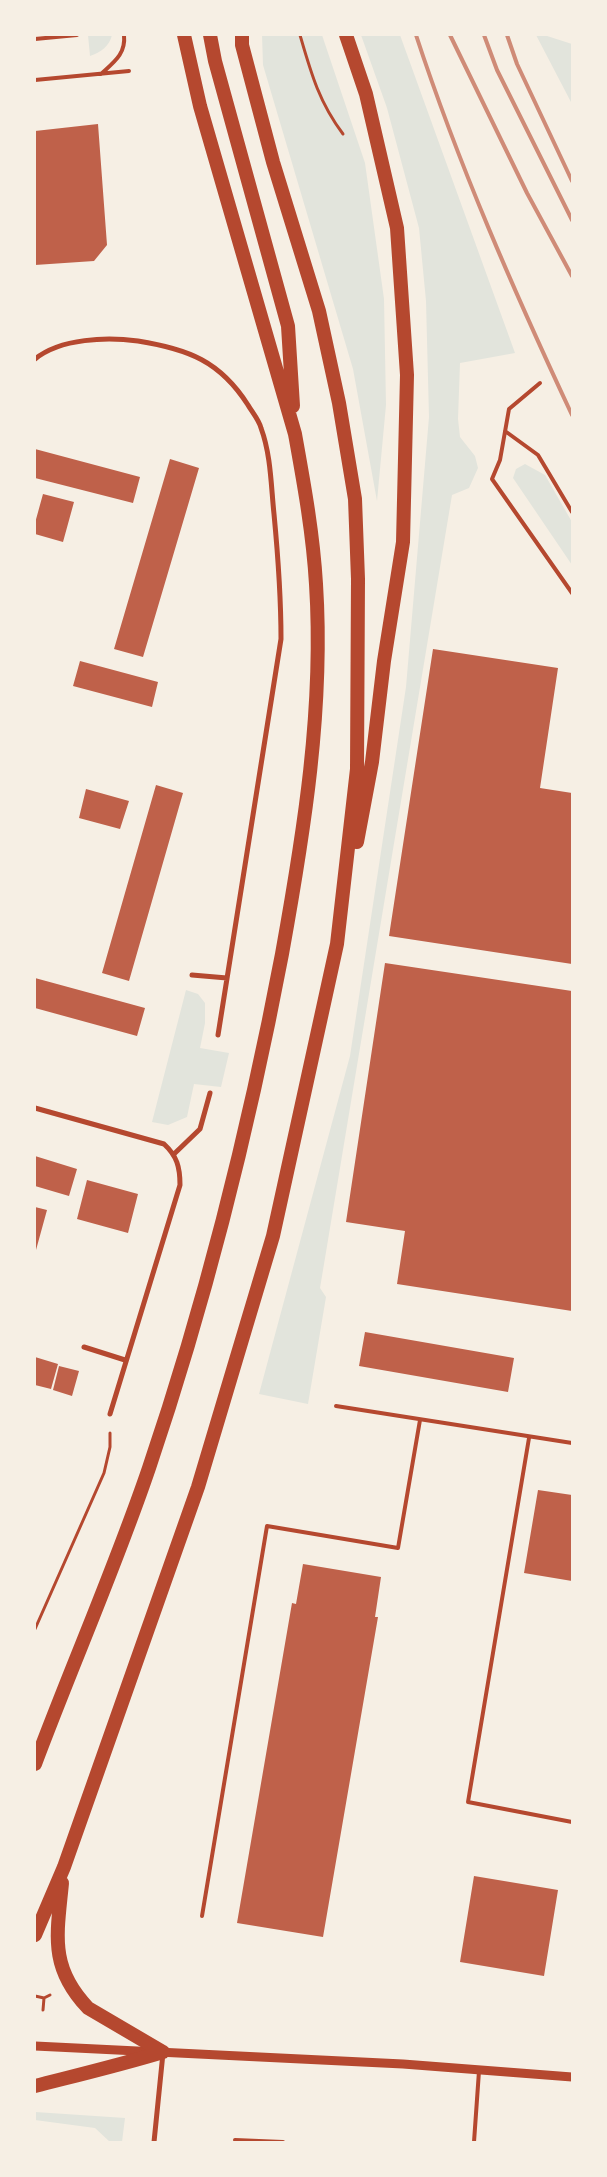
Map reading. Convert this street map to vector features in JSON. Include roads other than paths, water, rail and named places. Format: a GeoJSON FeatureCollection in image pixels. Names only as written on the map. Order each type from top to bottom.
{"type":"FeatureCollection","features":[{"type":"Feature","properties":{"kind":"highway"},"geometry":{"type":"LineString","coordinates":[[184,35],[200,106],[295,434]]}},
{"type":"Feature","properties":{"kind":"highway"},"geometry":{"type":"LineString","coordinates":[[35,1764],[148,1469],[212,1262],[265,1043],[290,906],[314,739],[318,663],[316,586],[310,522],[295,434],[288,326],[215,60],[210,35]]}},
{"type":"Feature","properties":{"kind":"highway"},"geometry":{"type":"LineString","coordinates":[[242,35],[242,45],[273,162],[319,310],[339,403],[355,499],[358,579],[357,769],[337,944]]}},
{"type":"Feature","properties":{"kind":"highway"},"geometry":{"type":"LineString","coordinates":[[35,1935],[64,1867],[198,1487],[268,1254],[337,944],[372,762],[384,661],[403,542],[408,375],[397,228],[366,94],[346,35]]}},
{"type":"Feature","properties":{"kind":"highway"},"geometry":{"type":"LineString","coordinates":[[64,1867],[56,1942],[63,1974],[88,2008],[163,2052]]}},
{"type":"Feature","properties":{"kind":"highway"},"geometry":{"type":"LineString","coordinates":[[35,2086],[72,2076],[106,2070],[163,2052]]}},
{"type":"Feature","properties":{"kind":"street"},"geometry":{"type":"LineString","coordinates":[[35,358],[59,347],[91,339],[132,341],[171,346],[212,364],[239,392],[261,427],[269,459],[281,583],[282,639],[218,1035]]}},
{"type":"Feature","properties":{"kind":"street"},"geometry":{"type":"LineString","coordinates":[[192,975],[227,978]]}},
{"type":"Feature","properties":{"kind":"street"},"geometry":{"type":"LineString","coordinates":[[174,1154],[200,1129],[210,1093]]}},
{"type":"Feature","properties":{"kind":"street"},"geometry":{"type":"LineString","coordinates":[[35,1108],[164,1144],[174,1154],[180,1170],[180,1185],[110,1414]]}},
{"type":"Feature","properties":{"kind":"street"},"geometry":{"type":"LineString","coordinates":[[84,1347],[125,1360]]}},
{"type":"Feature","properties":{"kind":"street"},"geometry":{"type":"LineString","coordinates":[[35,2046],[479,2068],[572,2077]]}},
{"type":"Feature","properties":{"kind":"street"},"geometry":{"type":"LineString","coordinates":[[154,2142],[163,2052]]}},
{"type":"Feature","properties":{"kind":"lane"},"geometry":{"type":"LineString","coordinates":[[35,39],[77,35]]}},
{"type":"Feature","properties":{"kind":"lane"},"geometry":{"type":"LineString","coordinates":[[102,74],[117,60],[125,46],[124,35]]}},
{"type":"Feature","properties":{"kind":"lane"},"geometry":{"type":"LineString","coordinates":[[35,80],[129,71]]}},
{"type":"Feature","properties":{"kind":"lane"},"geometry":{"type":"LineString","coordinates":[[540,383],[509,410],[500,460],[492,479],[572,593]]}},
{"type":"Feature","properties":{"kind":"lane"},"geometry":{"type":"LineString","coordinates":[[505,431],[538,455],[572,512]]}},
{"type":"Feature","properties":{"kind":"lane"},"geometry":{"type":"LineString","coordinates":[[336,1406],[529,1438],[572,1443]]}},
{"type":"Feature","properties":{"kind":"lane"},"geometry":{"type":"LineString","coordinates":[[202,1916],[267,1526],[398,1548],[420,1420]]}},
{"type":"Feature","properties":{"kind":"lane"},"geometry":{"type":"LineString","coordinates":[[529,1438],[468,1802],[572,1822]]}},
{"type":"Feature","properties":{"kind":"lane"},"geometry":{"type":"LineString","coordinates":[[474,2142],[479,2068]]}},
{"type":"Feature","properties":{"kind":"lane"},"geometry":{"type":"LineString","coordinates":[[235,2140],[283,2142]]}},
{"type":"Feature","properties":{"kind":"railway"},"geometry":{"type":"LineString","coordinates":[[416,35],[450,132],[488,228],[572,415]]}},
{"type":"Feature","properties":{"kind":"railway"},"geometry":{"type":"LineString","coordinates":[[450,35],[527,193],[572,276]]}},
{"type":"Feature","properties":{"kind":"railway"},"geometry":{"type":"LineString","coordinates":[[484,35],[497,70],[572,220]]}},
{"type":"Feature","properties":{"kind":"railway"},"geometry":{"type":"LineString","coordinates":[[507,35],[517,64],[572,181]]}}]}
